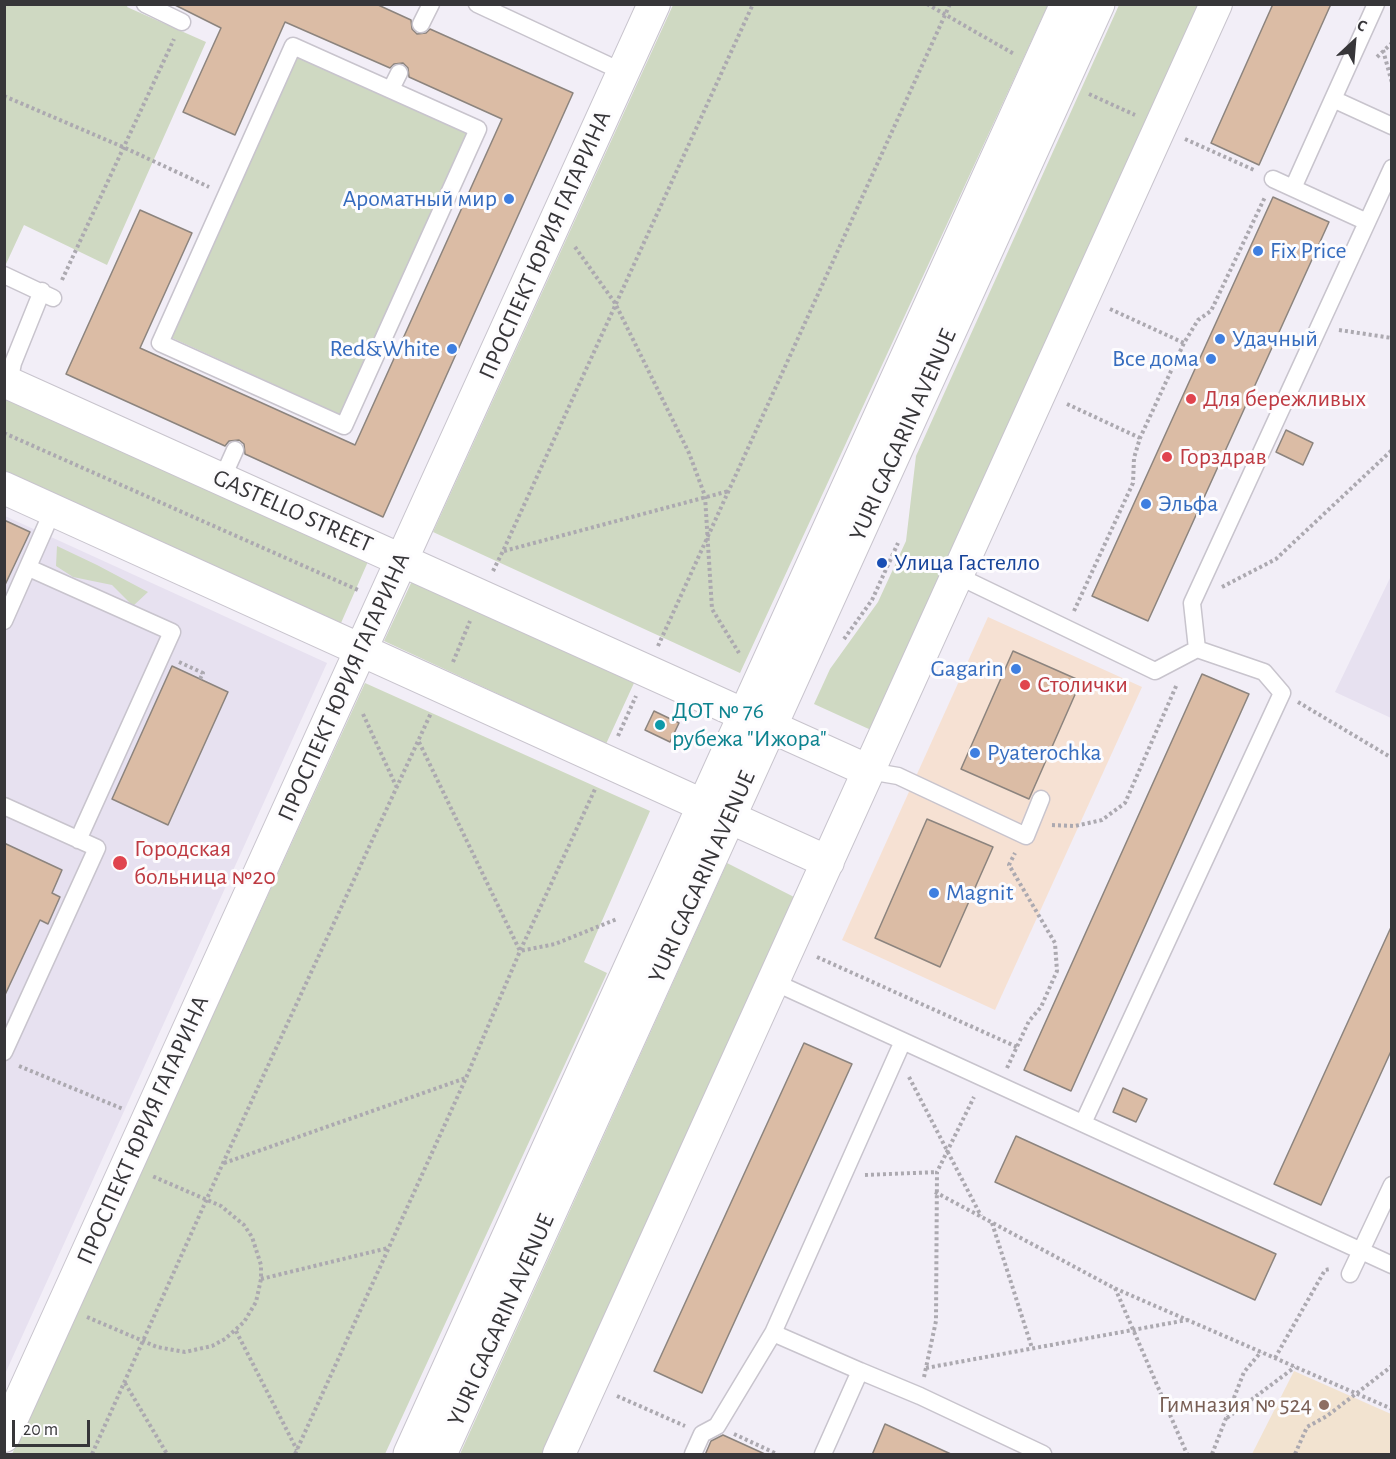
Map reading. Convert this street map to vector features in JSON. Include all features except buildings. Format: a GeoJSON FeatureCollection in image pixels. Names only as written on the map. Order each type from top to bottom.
{"type":"FeatureCollection","features":[{"type":"Feature","properties":{"kind":"main road","name":"YURI GAGARIN AVENUE"},"geometry":{"type":"LineString","coordinates":[[758,721],[1067,4]]}},
{"type":"Feature","properties":{"kind":"main road","name":"YURI GAGARIN AVENUE"},"geometry":{"type":"LineString","coordinates":[[410,1455],[1098,4]]}},
{"type":"Feature","properties":{"kind":"main road","name":"YURI GAGARIN AVENUE"},"geometry":{"type":"LineString","coordinates":[[440,1455],[717,811]]}},
{"type":"Feature","properties":{"kind":"street","name":"ПРОСПЕКТ ЮРИЯ ГАГАРИНА"},"geometry":{"type":"LineString","coordinates":[[4,1436],[654,4]]}},
{"type":"Feature","properties":{"kind":"street"},"geometry":{"type":"LineString","coordinates":[[559,1455],[1216,4]]}},
{"type":"Feature","properties":{"kind":"street","name":"GASTELLO STREET"},"geometry":{"type":"LineString","coordinates":[[7,382],[758,721]]}},
{"type":"Feature","properties":{"kind":"street"},"geometry":{"type":"LineString","coordinates":[[4,488],[828,862]]}},
{"type":"Feature","properties":{"kind":"street"},"geometry":{"type":"LineString","coordinates":[[758,721],[869,771]]}},
{"type":"Feature","properties":{"kind":"lane"},"geometry":{"type":"LineString","coordinates":[[145,4],[182,22]]}},
{"type":"Feature","properties":{"kind":"lane"},"geometry":{"type":"LineString","coordinates":[[421,24],[431,4]]}},
{"type":"Feature","properties":{"kind":"lane"},"geometry":{"type":"LineString","coordinates":[[477,4],[623,72]]}},
{"type":"Feature","properties":{"kind":"lane"},"geometry":{"type":"LineString","coordinates":[[1293,188],[1376,4]]}},
{"type":"Feature","properties":{"kind":"lane"},"geometry":{"type":"LineString","coordinates":[[293,46],[478,129],[344,426],[260,395],[160,343],[226,195],[293,46]]}},
{"type":"Feature","properties":{"kind":"lane"},"geometry":{"type":"LineString","coordinates":[[391,89],[399,73]]}},
{"type":"Feature","properties":{"kind":"lane"},"geometry":{"type":"LineString","coordinates":[[1333,99],[1392,126]]}},
{"type":"Feature","properties":{"kind":"lane"},"geometry":{"type":"LineString","coordinates":[[1197,649],[1192,603],[1392,168]]}},
{"type":"Feature","properties":{"kind":"lane"},"geometry":{"type":"LineString","coordinates":[[1274,179],[1367,222]]}},
{"type":"Feature","properties":{"kind":"lane"},"geometry":{"type":"LineString","coordinates":[[4,275],[48,295],[13,363],[7,382]]}},
{"type":"Feature","properties":{"kind":"lane"},"geometry":{"type":"LineString","coordinates":[[222,479],[235,450]]}},
{"type":"Feature","properties":{"kind":"lane"},"geometry":{"type":"LineString","coordinates":[[4,621],[53,510]]}},
{"type":"Feature","properties":{"kind":"lane"},"geometry":{"type":"LineString","coordinates":[[29,568],[172,632],[78,840]]}},
{"type":"Feature","properties":{"kind":"lane"},"geometry":{"type":"LineString","coordinates":[[958,576],[1155,671],[1197,649],[1264,672],[1282,693],[1083,1123]]}},
{"type":"Feature","properties":{"kind":"lane"},"geometry":{"type":"LineString","coordinates":[[869,771],[898,776],[1027,829],[1041,799]]}},
{"type":"Feature","properties":{"kind":"lane"},"geometry":{"type":"LineString","coordinates":[[4,806],[97,848],[10,1058]]}},
{"type":"Feature","properties":{"kind":"lane"},"geometry":{"type":"LineString","coordinates":[[774,982],[900,1047],[992,1081],[1083,1123],[1355,1263],[1392,1265]]}},
{"type":"Feature","properties":{"kind":"lane"},"geometry":{"type":"LineString","coordinates":[[693,1455],[774,1333],[900,1047]]}},
{"type":"Feature","properties":{"kind":"lane"},"geometry":{"type":"LineString","coordinates":[[1355,1263],[1392,1185]]}},
{"type":"Feature","properties":{"kind":"lane"},"geometry":{"type":"LineString","coordinates":[[774,1333],[920,1396],[1043,1455]]}},
{"type":"Feature","properties":{"kind":"lane"},"geometry":{"type":"LineString","coordinates":[[823,1455],[860,1371]]}},
{"type":"Feature","properties":{"kind":"path"},"geometry":{"type":"LineString","coordinates":[[492,572],[753,4]]}},
{"type":"Feature","properties":{"kind":"path"},"geometry":{"type":"LineString","coordinates":[[927,4],[1018,56]]}},
{"type":"Feature","properties":{"kind":"path"},"geometry":{"type":"LineString","coordinates":[[658,647],[950,4]]}},
{"type":"Feature","properties":{"kind":"path"},"geometry":{"type":"LineString","coordinates":[[48,295],[123,147],[182,22]]}},
{"type":"Feature","properties":{"kind":"path"},"geometry":{"type":"LineString","coordinates":[[1381,43],[1392,83]]}},
{"type":"Feature","properties":{"kind":"path"},"geometry":{"type":"LineString","coordinates":[[1080,90],[1145,119]]}},
{"type":"Feature","properties":{"kind":"path"},"geometry":{"type":"LineString","coordinates":[[4,96],[123,147],[226,195]]}},
{"type":"Feature","properties":{"kind":"path"},"geometry":{"type":"LineString","coordinates":[[1066,628],[1133,483],[1134,458],[1140,438],[1184,343],[1198,320],[1211,310],[1274,179],[1187,140]]}},
{"type":"Feature","properties":{"kind":"path"},"geometry":{"type":"LineString","coordinates":[[556,220],[615,303],[689,453],[705,496],[712,609],[739,653]]}},
{"type":"Feature","properties":{"kind":"path"},"geometry":{"type":"LineString","coordinates":[[1110,309],[1184,343]]}},
{"type":"Feature","properties":{"kind":"path"},"geometry":{"type":"LineString","coordinates":[[1319,326],[1392,338]]}},
{"type":"Feature","properties":{"kind":"path"},"geometry":{"type":"LineString","coordinates":[[1067,404],[1140,438]]}},
{"type":"Feature","properties":{"kind":"path"},"geometry":{"type":"LineString","coordinates":[[4,434],[358,590]]}},
{"type":"Feature","properties":{"kind":"path"},"geometry":{"type":"LineString","coordinates":[[1192,603],[1276,559],[1392,450]]}},
{"type":"Feature","properties":{"kind":"path"},"geometry":{"type":"LineString","coordinates":[[503,551],[729,491]]}},
{"type":"Feature","properties":{"kind":"path"},"geometry":{"type":"LineString","coordinates":[[838,648],[872,600],[898,543]]}},
{"type":"Feature","properties":{"kind":"path"},"geometry":{"type":"LineString","coordinates":[[449,671],[472,616]]}},
{"type":"Feature","properties":{"kind":"path"},"geometry":{"type":"LineString","coordinates":[[920,1396],[936,1321],[935,1192],[937,1172],[948,1150],[992,1081],[1017,1047],[1029,1021],[1041,1007],[1057,971],[1055,943],[1009,865],[1027,829],[1075,826],[1102,820],[1125,803],[1173,690],[1197,649]]}},
{"type":"Feature","properties":{"kind":"path"},"geometry":{"type":"LineString","coordinates":[[162,655],[203,673],[200,679]]}},
{"type":"Feature","properties":{"kind":"path"},"geometry":{"type":"LineString","coordinates":[[344,687],[358,704],[396,787]]}},
{"type":"Feature","properties":{"kind":"path"},"geometry":{"type":"LineString","coordinates":[[616,740],[638,692]]}},
{"type":"Feature","properties":{"kind":"path"},"geometry":{"type":"LineString","coordinates":[[1282,693],[1392,758]]}},
{"type":"Feature","properties":{"kind":"path"},"geometry":{"type":"LineString","coordinates":[[92,1455],[223,1163],[434,706]]}},
{"type":"Feature","properties":{"kind":"path"},"geometry":{"type":"LineString","coordinates":[[418,741],[520,951]]}},
{"type":"Feature","properties":{"kind":"path"},"geometry":{"type":"LineString","coordinates":[[296,1452],[598,782]]}},
{"type":"Feature","properties":{"kind":"path"},"geometry":{"type":"LineString","coordinates":[[520,951],[555,945],[617,918]]}},
{"type":"Feature","properties":{"kind":"path"},"geometry":{"type":"LineString","coordinates":[[817,957],[1017,1047]]}},
{"type":"Feature","properties":{"kind":"path"},"geometry":{"type":"LineString","coordinates":[[900,1047],[982,1217]]}},
{"type":"Feature","properties":{"kind":"path"},"geometry":{"type":"LineString","coordinates":[[10,1058],[132,1113]]}},
{"type":"Feature","properties":{"kind":"path"},"geometry":{"type":"LineString","coordinates":[[223,1163],[466,1078]]}},
{"type":"Feature","properties":{"kind":"path"},"geometry":{"type":"LineString","coordinates":[[63,1306],[157,1347],[185,1352],[212,1346],[236,1331],[250,1313],[259,1291],[261,1265],[252,1237],[234,1215],[208,1200],[127,1165]]}},
{"type":"Feature","properties":{"kind":"path"},"geometry":{"type":"LineString","coordinates":[[844,1175],[937,1172]]}},
{"type":"Feature","properties":{"kind":"path"},"geometry":{"type":"LineString","coordinates":[[935,1192],[1114,1287],[1392,1410]]}},
{"type":"Feature","properties":{"kind":"path"},"geometry":{"type":"LineString","coordinates":[[992,1223],[1032,1348]]}},
{"type":"Feature","properties":{"kind":"path"},"geometry":{"type":"LineString","coordinates":[[261,1280],[388,1248]]}},
{"type":"Feature","properties":{"kind":"path"},"geometry":{"type":"LineString","coordinates":[[1275,1358],[1325,1270],[1355,1263]]}},
{"type":"Feature","properties":{"kind":"path"},"geometry":{"type":"LineString","coordinates":[[1114,1287],[1187,1455]]}},
{"type":"Feature","properties":{"kind":"path"},"geometry":{"type":"LineString","coordinates":[[926,1368],[1187,1320]]}},
{"type":"Feature","properties":{"kind":"path"},"geometry":{"type":"LineString","coordinates":[[236,1331],[296,1452]]}},
{"type":"Feature","properties":{"kind":"path"},"geometry":{"type":"LineString","coordinates":[[1212,1455],[1244,1372],[1261,1352]]}},
{"type":"Feature","properties":{"kind":"path"},"geometry":{"type":"LineString","coordinates":[[1295,1455],[1308,1427],[1327,1416],[1392,1366]]}},
{"type":"Feature","properties":{"kind":"path"},"geometry":{"type":"LineString","coordinates":[[1226,1419],[1295,1367]]}},
{"type":"Feature","properties":{"kind":"path"},"geometry":{"type":"LineString","coordinates":[[124,1382],[167,1455]]}},
{"type":"Feature","properties":{"kind":"path"},"geometry":{"type":"LineString","coordinates":[[617,1396],[777,1455]]}},
{"type":"Feature","properties":{"kind":"shaded area","name":"Городская больница №20"},"geometry":{"type":"Polygon","coordinates":[[[5,516],[327,663],[5,1374],[5,516]]]}},
{"type":"Feature","properties":{"kind":"shaded area"},"geometry":{"type":"Polygon","coordinates":[[[1391,576],[1392,718],[1335,692],[1391,576]]]}},
{"type":"Feature","properties":{"kind":"shaded area"},"geometry":{"type":"Polygon","coordinates":[[[988,617],[1142,687],[995,1010],[842,940],[988,617]]]}},
{"type":"Feature","properties":{"kind":"shaded area","name":"Гимназия № 524"},"geometry":{"type":"Polygon","coordinates":[[[1294,1371],[1391,1414],[1391,1454],[1252,1454],[1294,1371]]]}},
{"type":"Feature","properties":{"kind":"green space"},"geometry":{"type":"Polygon","coordinates":[[[5,4],[128,5],[127,7],[206,42],[107,265],[24,225],[5,263],[5,4]]]}},
{"type":"Feature","properties":{"kind":"green space"},"geometry":{"type":"Polygon","coordinates":[[[673,5],[1048,5],[740,673],[433,532],[673,5]]]}},
{"type":"Feature","properties":{"kind":"green space"},"geometry":{"type":"Polygon","coordinates":[[[1119,5],[1199,5],[871,730],[814,704],[830,669],[878,602],[906,541],[916,456],[1119,5]]]}},
{"type":"Feature","properties":{"kind":"green space"},"geometry":{"type":"Polygon","coordinates":[[[296,55],[469,132],[341,415],[170,337],[296,55]]]}},
{"type":"Feature","properties":{"kind":"green space"},"geometry":{"type":"Polygon","coordinates":[[[5,394],[370,557],[341,623],[5,471],[5,394]]]}},
{"type":"Feature","properties":{"kind":"green space"},"geometry":{"type":"Polygon","coordinates":[[[57,546],[148,592],[133,606],[112,585],[73,577],[56,566],[57,546]]]}},
{"type":"Feature","properties":{"kind":"green space"},"geometry":{"type":"Polygon","coordinates":[[[412,581],[634,683],[606,744],[384,641],[412,581]]]}},
{"type":"Feature","properties":{"kind":"green space"},"geometry":{"type":"Polygon","coordinates":[[[365,683],[650,811],[584,962],[607,973],[385,1454],[12,1454],[365,683]]]}},
{"type":"Feature","properties":{"kind":"green space"},"geometry":{"type":"Polygon","coordinates":[[[727,863],[796,898],[542,1454],[460,1454],[727,863]]]}},
{"type":"Feature","properties":{"kind":"place","name":"Ароматный мир"},"geometry":{"type":"Point","coordinates":[509,199]}},
{"type":"Feature","properties":{"kind":"place","name":"Fix Price"},"geometry":{"type":"Point","coordinates":[1258,251]}},
{"type":"Feature","properties":{"kind":"place","name":"Удачный"},"geometry":{"type":"Point","coordinates":[1220,339]}},
{"type":"Feature","properties":{"kind":"place","name":"Red&White"},"geometry":{"type":"Point","coordinates":[452,349]}},
{"type":"Feature","properties":{"kind":"place","name":"Все дома"},"geometry":{"type":"Point","coordinates":[1211,359]}},
{"type":"Feature","properties":{"kind":"place","name":"Для бережливых"},"geometry":{"type":"Point","coordinates":[1191,399]}},
{"type":"Feature","properties":{"kind":"place","name":"Горздрав"},"geometry":{"type":"Point","coordinates":[1167,457]}},
{"type":"Feature","properties":{"kind":"place","name":"Эльфа"},"geometry":{"type":"Point","coordinates":[1146,504]}},
{"type":"Feature","properties":{"kind":"place","name":"Улица Гастелло"},"geometry":{"type":"Point","coordinates":[882,563]}},
{"type":"Feature","properties":{"kind":"place","name":"Gagarin"},"geometry":{"type":"Point","coordinates":[1016,669]}},
{"type":"Feature","properties":{"kind":"place","name":"Столички"},"geometry":{"type":"Point","coordinates":[1025,685]}},
{"type":"Feature","properties":{"kind":"place","name":"ДОТ № 76 рубежа \"Ижора\""},"geometry":{"type":"Point","coordinates":[660,725]}},
{"type":"Feature","properties":{"kind":"place","name":"Pyaterochka"},"geometry":{"type":"Point","coordinates":[975,753]}},
{"type":"Feature","properties":{"kind":"place","name":"Городская больница №20"},"geometry":{"type":"Point","coordinates":[120,863]}},
{"type":"Feature","properties":{"kind":"place","name":"Magnit"},"geometry":{"type":"Point","coordinates":[934,893]}},
{"type":"Feature","properties":{"kind":"place","name":"Гимназия № 524"},"geometry":{"type":"Point","coordinates":[1324,1405]}}]}
